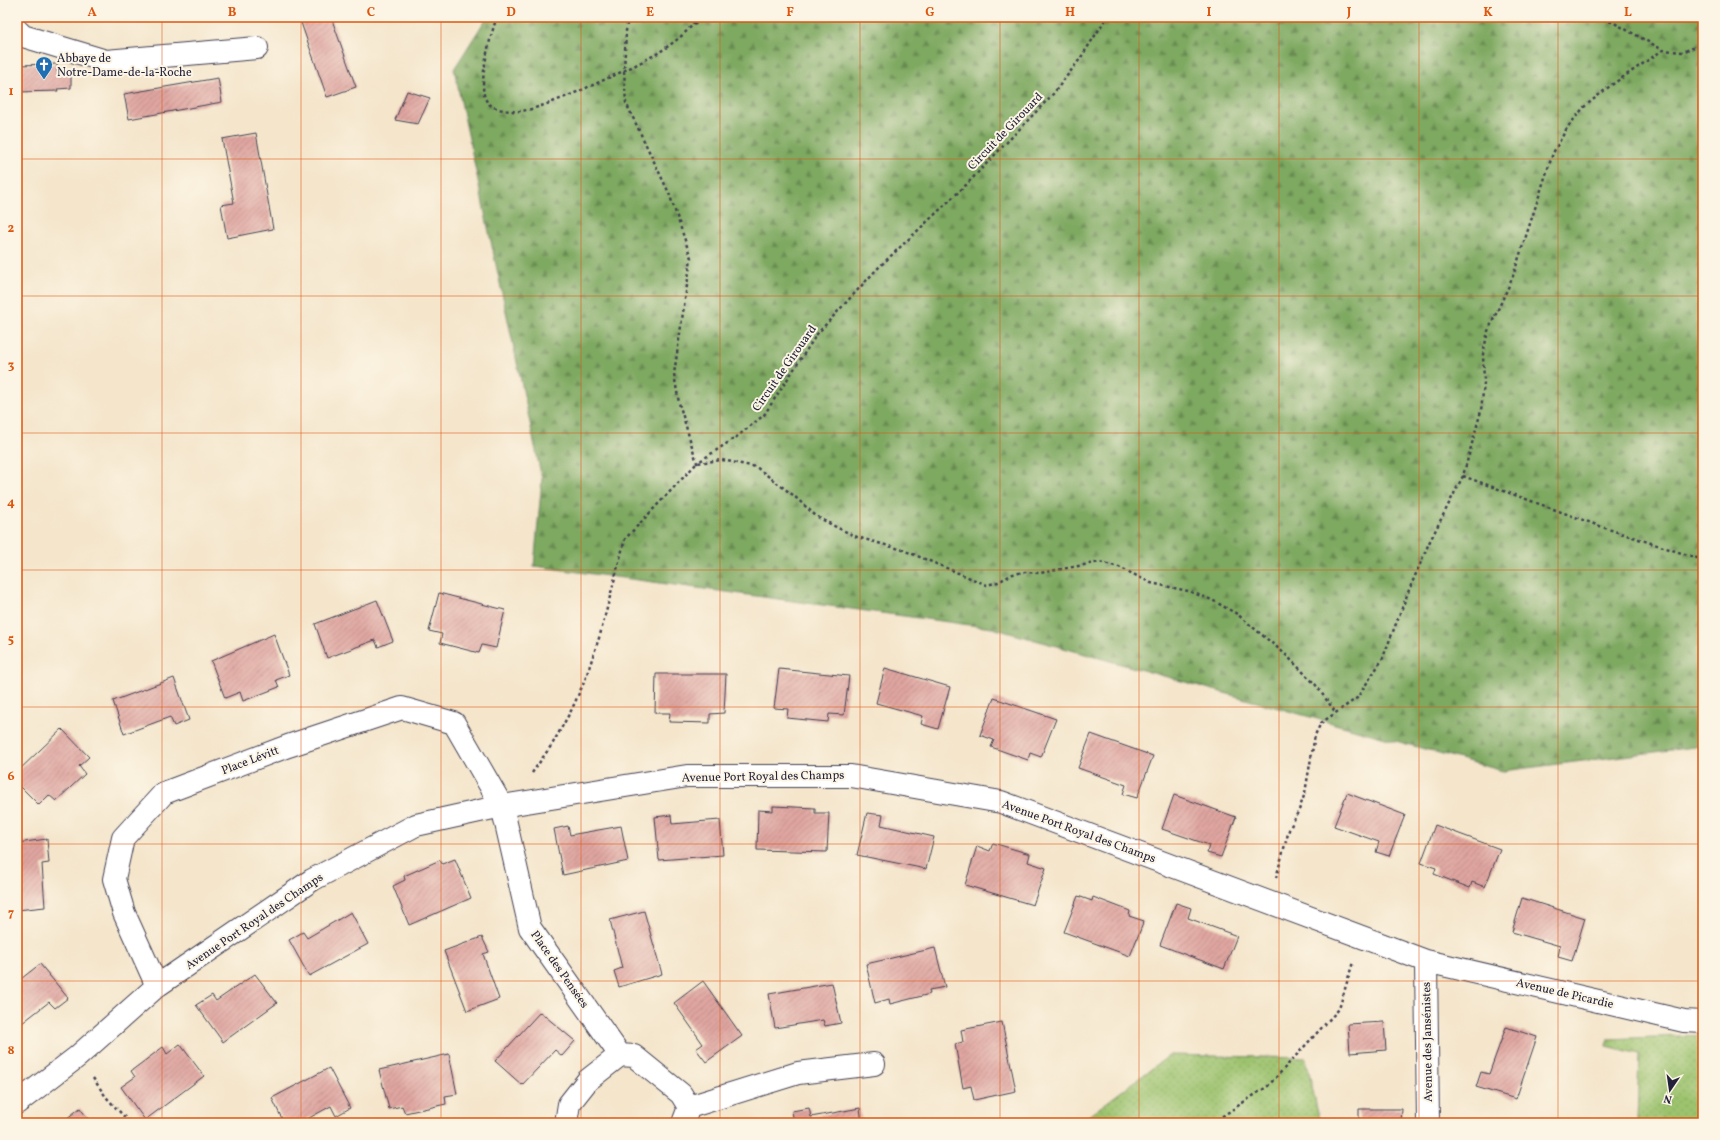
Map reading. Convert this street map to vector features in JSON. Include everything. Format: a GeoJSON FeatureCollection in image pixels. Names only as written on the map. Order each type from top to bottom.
{"type":"FeatureCollection","features":[{"type":"Feature","properties":{"kind":"street"},"geometry":{"type":"LineString","coordinates":[[17,30],[22,36],[106,61],[257,48]]}},
{"type":"Feature","properties":{"kind":"street","name":"Place Lévitt"},"geometry":{"type":"LineString","coordinates":[[157,986],[124,913],[114,879],[123,838],[164,794],[288,746],[402,708],[454,723],[502,806]]}},
{"type":"Feature","properties":{"kind":"street","name":"Avenue Port Royal des Champs"},"geometry":{"type":"LineString","coordinates":[[17,1103],[78,1057],[157,986],[312,880],[416,825],[502,806],[687,776],[851,776],[1001,802],[1426,961]]}},
{"type":"Feature","properties":{"kind":"street","name":"Place des Pensées"},"geometry":{"type":"LineString","coordinates":[[502,806],[530,928],[620,1055]]}},
{"type":"Feature","properties":{"kind":"street","name":"Avenue de Picardie"},"geometry":{"type":"LineString","coordinates":[[1426,961],[1684,1020],[1703,1022]]}},
{"type":"Feature","properties":{"kind":"street","name":"Avenue des Jansénistes"},"geometry":{"type":"LineString","coordinates":[[1426,961],[1428,1123]]}},
{"type":"Feature","properties":{"kind":"street"},"geometry":{"type":"LineString","coordinates":[[566,1123],[569,1104],[588,1080],[620,1055],[634,1056],[681,1094],[686,1115],[798,1073],[874,1064]]}},
{"type":"Feature","properties":{"kind":"path"},"geometry":{"type":"LineString","coordinates":[[497,17],[487,50],[483,78],[483,91],[486,100],[491,105],[502,110],[521,111],[561,99],[624,70],[658,52],[705,17]]}},
{"type":"Feature","properties":{"kind":"path"},"geometry":{"type":"LineString","coordinates":[[628,17],[624,70],[626,103],[669,193],[691,258],[674,374],[679,403],[697,463],[722,460],[756,467],[793,495],[816,516],[836,527],[857,537],[903,550],[987,585],[998,582],[1013,574],[1024,572],[1040,573],[1100,562],[1119,567],[1151,583],[1188,591],[1212,600],[1237,614],[1285,654],[1316,684],[1336,713]]}},
{"type":"Feature","properties":{"kind":"path"},"geometry":{"type":"LineString","coordinates":[[693,26],[698,17]]}},
{"type":"Feature","properties":{"kind":"path","name":"Circuit de Girouard"},"geometry":{"type":"LineString","coordinates":[[531,775],[553,743],[572,709],[585,680],[600,635],[625,539],[697,463],[738,436],[764,415],[817,334],[872,274],[966,185],[1053,94],[1080,59],[1107,17]]}},
{"type":"Feature","properties":{"kind":"path"},"geometry":{"type":"LineString","coordinates":[[1598,17],[1616,24],[1663,50],[1682,52],[1703,44]]}},
{"type":"Feature","properties":{"kind":"path"},"geometry":{"type":"LineString","coordinates":[[1269,901],[1289,830],[1299,810],[1305,793],[1315,735],[1321,723],[1357,698],[1382,660],[1429,543],[1463,476],[1481,411],[1484,383],[1483,354],[1488,331],[1512,279],[1553,153],[1567,128],[1584,107],[1610,86],[1663,50]]}},
{"type":"Feature","properties":{"kind":"path"},"geometry":{"type":"LineString","coordinates":[[1463,476],[1605,528],[1703,560]]}},
{"type":"Feature","properties":{"kind":"path"},"geometry":{"type":"LineString","coordinates":[[1212,1123],[1268,1086],[1339,1009],[1360,937]]}},
{"type":"Feature","properties":{"kind":"path"},"geometry":{"type":"LineString","coordinates":[[78,1057],[106,1097],[130,1123]]}},
{"type":"Feature","properties":{"kind":"green space"},"geometry":{"type":"Polygon","coordinates":[[[487,17],[1703,17],[1703,746],[1503,771],[992,628],[534,566],[542,479],[454,69],[487,17]]]}},
{"type":"Feature","properties":{"kind":"green space"},"geometry":{"type":"Polygon","coordinates":[[[1703,1035],[1703,1123],[1637,1123],[1639,1054],[1607,1046],[1608,1039],[1703,1035]]]}},
{"type":"Feature","properties":{"kind":"green space"},"geometry":{"type":"Polygon","coordinates":[[[1170,1055],[1306,1058],[1320,1123],[1079,1123],[1170,1055]]]}},
{"type":"Feature","properties":{"kind":"building"},"geometry":{"type":"Polygon","coordinates":[[[299,17],[331,17],[356,87],[327,97],[299,17]]]}},
{"type":"Feature","properties":{"kind":"building","name":"Abbaye de Notre-Dame-de-la-Roche"},"geometry":{"type":"Polygon","coordinates":[[[57,64],[57,72],[71,73],[71,88],[57,89],[58,91],[17,92],[17,65],[57,64]]]}},
{"type":"Feature","properties":{"kind":"building"},"geometry":{"type":"Polygon","coordinates":[[[218,78],[222,102],[129,119],[124,94],[218,78]]]}},
{"type":"Feature","properties":{"kind":"building"},"geometry":{"type":"Polygon","coordinates":[[[407,91],[430,98],[418,124],[395,120],[407,91]]]}},
{"type":"Feature","properties":{"kind":"building"},"geometry":{"type":"Polygon","coordinates":[[[256,133],[273,229],[227,238],[221,205],[234,203],[222,139],[256,133]]]}},
{"type":"Feature","properties":{"kind":"building"},"geometry":{"type":"Polygon","coordinates":[[[439,593],[505,610],[496,648],[482,645],[479,653],[440,643],[442,634],[429,631],[439,593]]]}},
{"type":"Feature","properties":{"kind":"building"},"geometry":{"type":"Polygon","coordinates":[[[377,600],[393,641],[378,647],[375,640],[327,658],[315,624],[377,600]]]}},
{"type":"Feature","properties":{"kind":"building"},"geometry":{"type":"Polygon","coordinates":[[[274,634],[289,675],[276,680],[279,687],[243,701],[240,692],[225,698],[211,661],[274,634]]]}},
{"type":"Feature","properties":{"kind":"building"},"geometry":{"type":"Polygon","coordinates":[[[885,668],[950,687],[938,729],[921,724],[923,716],[876,703],[885,668]]]}},
{"type":"Feature","properties":{"kind":"building"},"geometry":{"type":"Polygon","coordinates":[[[779,669],[849,676],[844,715],[829,714],[828,722],[787,718],[788,709],[774,708],[779,669]]]}},
{"type":"Feature","properties":{"kind":"building"},"geometry":{"type":"Polygon","coordinates":[[[656,674],[726,674],[724,713],[710,714],[710,723],[669,722],[670,713],[655,713],[656,674]]]}},
{"type":"Feature","properties":{"kind":"building"},"geometry":{"type":"Polygon","coordinates":[[[174,678],[189,720],[174,726],[170,717],[124,734],[113,701],[174,678]]]}},
{"type":"Feature","properties":{"kind":"building"},"geometry":{"type":"Polygon","coordinates":[[[994,698],[1056,719],[1041,757],[1030,753],[1028,760],[991,747],[994,740],[980,735],[994,698]]]}},
{"type":"Feature","properties":{"kind":"building"},"geometry":{"type":"Polygon","coordinates":[[[62,729],[89,757],[79,766],[85,774],[56,801],[49,795],[39,805],[17,783],[17,772],[62,729]]]}},
{"type":"Feature","properties":{"kind":"building"},"geometry":{"type":"Polygon","coordinates":[[[1091,734],[1153,756],[1137,798],[1123,794],[1126,785],[1078,768],[1091,734]]]}},
{"type":"Feature","properties":{"kind":"building"},"geometry":{"type":"Polygon","coordinates":[[[1347,793],[1405,815],[1389,856],[1376,852],[1379,842],[1334,826],[1347,793]]]}},
{"type":"Feature","properties":{"kind":"building"},"geometry":{"type":"Polygon","coordinates":[[[1174,795],[1236,817],[1221,857],[1207,853],[1209,845],[1162,829],[1174,795]]]}},
{"type":"Feature","properties":{"kind":"building"},"geometry":{"type":"Polygon","coordinates":[[[773,806],[815,808],[815,813],[829,813],[827,852],[757,850],[758,810],[773,811],[773,806]]]}},
{"type":"Feature","properties":{"kind":"building"},"geometry":{"type":"Polygon","coordinates":[[[867,813],[883,815],[881,825],[934,837],[926,869],[857,855],[867,813]]]}},
{"type":"Feature","properties":{"kind":"building"},"geometry":{"type":"Polygon","coordinates":[[[671,815],[672,824],[720,820],[723,855],[659,860],[655,817],[671,815]]]}},
{"type":"Feature","properties":{"kind":"building"},"geometry":{"type":"Polygon","coordinates":[[[1435,825],[1500,849],[1485,887],[1472,882],[1470,888],[1434,874],[1436,868],[1421,863],[1435,825]]]}},
{"type":"Feature","properties":{"kind":"building"},"geometry":{"type":"Polygon","coordinates":[[[568,826],[570,835],[621,826],[628,861],[563,875],[554,829],[568,826]]]}},
{"type":"Feature","properties":{"kind":"building"},"geometry":{"type":"Polygon","coordinates":[[[47,839],[49,863],[42,864],[45,907],[17,910],[17,843],[47,839]]]}},
{"type":"Feature","properties":{"kind":"building"},"geometry":{"type":"Polygon","coordinates":[[[993,843],[1030,854],[1028,862],[1046,868],[1033,905],[965,885],[977,846],[990,851],[993,843]]]}},
{"type":"Feature","properties":{"kind":"building"},"geometry":{"type":"Polygon","coordinates":[[[455,859],[471,898],[409,925],[393,886],[405,880],[404,876],[440,860],[442,864],[455,859]]]}},
{"type":"Feature","properties":{"kind":"building"},"geometry":{"type":"Polygon","coordinates":[[[1078,896],[1092,901],[1093,897],[1130,911],[1129,916],[1144,921],[1130,956],[1064,932],[1078,896]]]}},
{"type":"Feature","properties":{"kind":"building"},"geometry":{"type":"Polygon","coordinates":[[[1522,898],[1585,918],[1572,961],[1558,957],[1560,946],[1512,932],[1522,898]]]}},
{"type":"Feature","properties":{"kind":"building"},"geometry":{"type":"Polygon","coordinates":[[[1176,903],[1191,908],[1188,918],[1237,936],[1224,969],[1160,945],[1176,903]]]}},
{"type":"Feature","properties":{"kind":"building"},"geometry":{"type":"Polygon","coordinates":[[[644,911],[662,974],[619,987],[614,971],[622,968],[610,920],[644,911]]]}},
{"type":"Feature","properties":{"kind":"building"},"geometry":{"type":"Polygon","coordinates":[[[351,912],[368,944],[309,976],[289,940],[303,932],[307,938],[351,912]]]}},
{"type":"Feature","properties":{"kind":"building"},"geometry":{"type":"Polygon","coordinates":[[[482,937],[489,952],[483,954],[499,999],[467,1011],[444,951],[482,937]]]}},
{"type":"Feature","properties":{"kind":"building"},"geometry":{"type":"Polygon","coordinates":[[[935,948],[945,987],[929,990],[930,994],[890,1004],[889,999],[875,1003],[866,964],[935,948]]]}},
{"type":"Feature","properties":{"kind":"building"},"geometry":{"type":"Polygon","coordinates":[[[40,964],[68,998],[55,1008],[49,1002],[17,1027],[17,982],[40,964]]]}},
{"type":"Feature","properties":{"kind":"building"},"geometry":{"type":"Polygon","coordinates":[[[255,974],[277,1003],[223,1042],[196,1005],[212,995],[216,1001],[255,974]]]}},
{"type":"Feature","properties":{"kind":"building"},"geometry":{"type":"Polygon","coordinates":[[[703,981],[742,1036],[706,1062],[696,1049],[703,1044],[674,1003],[703,981]]]}},
{"type":"Feature","properties":{"kind":"building"},"geometry":{"type":"Polygon","coordinates":[[[832,983],[841,1023],[825,1026],[823,1020],[775,1028],[769,994],[832,983]]]}},
{"type":"Feature","properties":{"kind":"building"},"geometry":{"type":"Polygon","coordinates":[[[540,1012],[575,1041],[562,1056],[555,1050],[522,1085],[495,1061],[540,1012]]]}},
{"type":"Feature","properties":{"kind":"building"},"geometry":{"type":"Polygon","coordinates":[[[1002,1022],[1016,1091],[974,1100],[971,1086],[963,1088],[955,1044],[963,1042],[961,1030],[1002,1022]]]}},
{"type":"Feature","properties":{"kind":"building"},"geometry":{"type":"Polygon","coordinates":[[[1384,1022],[1386,1050],[1350,1053],[1348,1024],[1384,1022]]]}},
{"type":"Feature","properties":{"kind":"building"},"geometry":{"type":"Polygon","coordinates":[[[1506,1027],[1537,1037],[1516,1099],[1476,1087],[1481,1072],[1489,1074],[1506,1027]]]}},
{"type":"Feature","properties":{"kind":"building"},"geometry":{"type":"Polygon","coordinates":[[[180,1044],[204,1076],[145,1120],[121,1087],[135,1077],[131,1071],[163,1047],[167,1054],[180,1044]]]}},
{"type":"Feature","properties":{"kind":"building"},"geometry":{"type":"Polygon","coordinates":[[[449,1054],[457,1094],[445,1096],[446,1104],[405,1113],[402,1106],[389,1109],[379,1070],[449,1054]]]}},
{"type":"Feature","properties":{"kind":"building"},"geometry":{"type":"Polygon","coordinates":[[[329,1068],[350,1108],[336,1116],[331,1106],[300,1123],[284,1123],[272,1098],[329,1068]]]}},
{"type":"Feature","properties":{"kind":"building"},"geometry":{"type":"Polygon","coordinates":[[[80,1108],[91,1123],[61,1123],[80,1108]]]}},
{"type":"Feature","properties":{"kind":"building"},"geometry":{"type":"Polygon","coordinates":[[[809,1108],[811,1117],[860,1108],[862,1123],[794,1123],[792,1111],[809,1108]]]}},
{"type":"Feature","properties":{"kind":"building"},"geometry":{"type":"Polygon","coordinates":[[[1359,1109],[1402,1109],[1401,1123],[1359,1123],[1359,1109]]]}},
{"type":"Feature","properties":{"kind":"place","name":"Abbaye de Notre-Dame-de-la-Roche"},"geometry":{"type":"Point","coordinates":[44,80]}}]}
